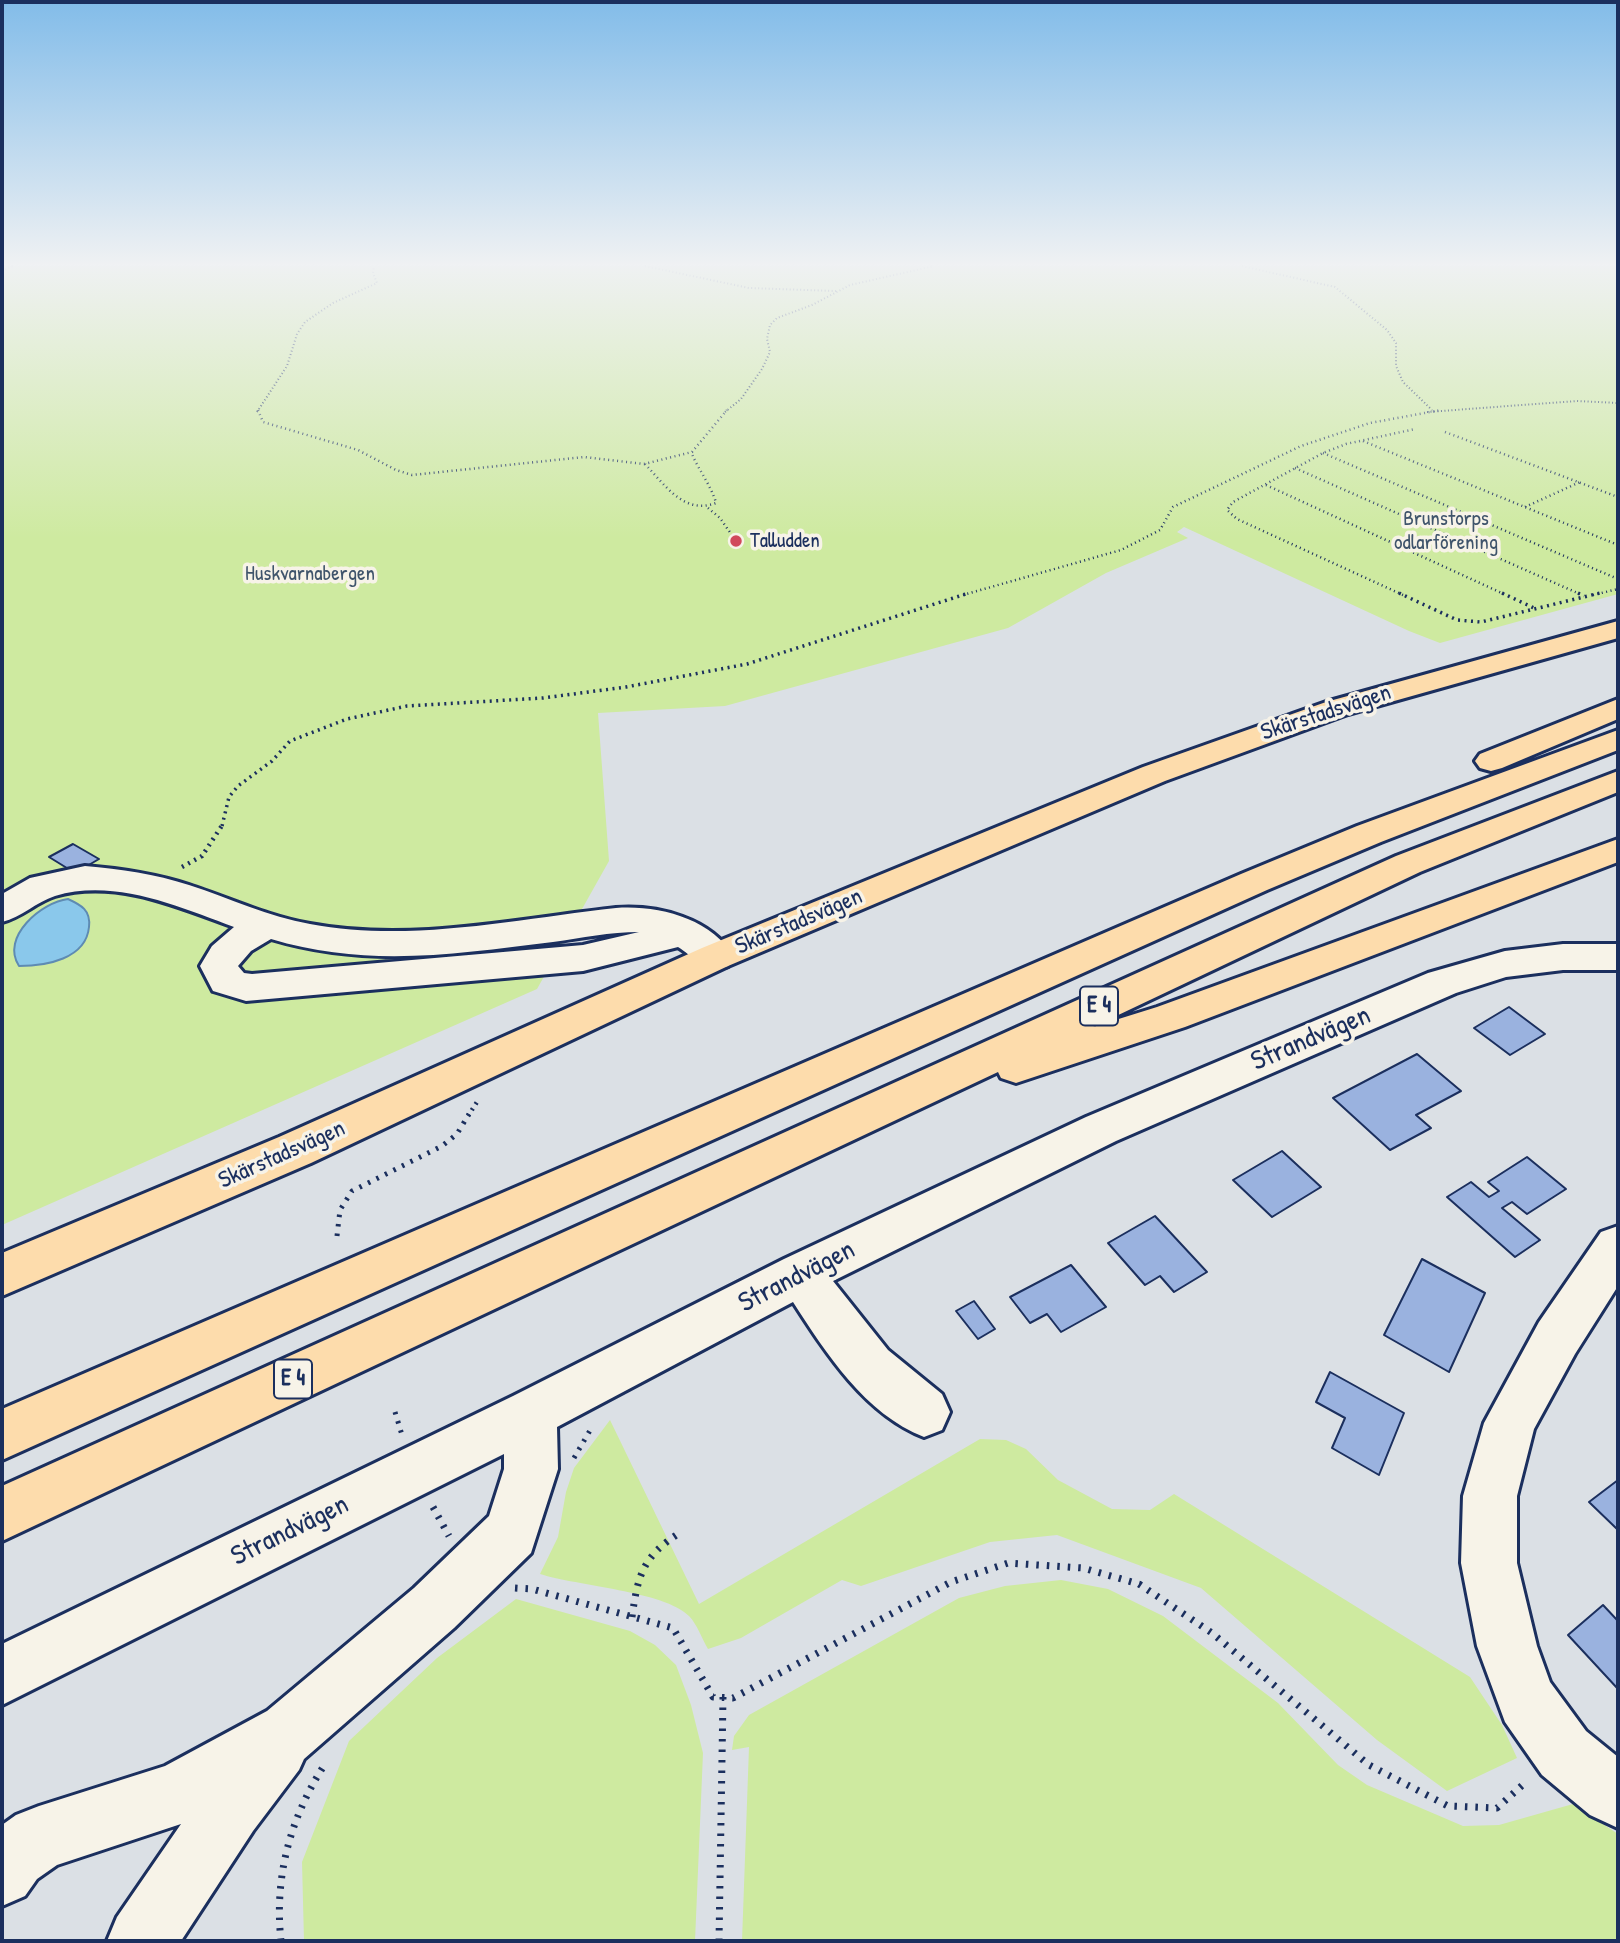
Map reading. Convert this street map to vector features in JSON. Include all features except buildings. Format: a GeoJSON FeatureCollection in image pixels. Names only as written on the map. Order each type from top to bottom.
{"type":"FeatureCollection","features":[{"type":"Feature","properties":{"kind":"main road","name":"Skärstadsvägen"},"geometry":{"type":"LineString","coordinates":[[2,1275],[295,1150],[715,957],[1154,774],[1397,689],[1618,628]]}},
{"type":"Feature","properties":{"kind":"main road"},"geometry":{"type":"LineString","coordinates":[[1254,881],[1412,797],[1557,732],[1618,708]]}},
{"type":"Feature","properties":{"kind":"main road","name":"E 4"},"geometry":{"type":"LineString","coordinates":[[2,1434],[1254,881],[1618,739]]}},
{"type":"Feature","properties":{"kind":"main road","name":"E 4"},"geometry":{"type":"LineString","coordinates":[[2,1514],[1408,864],[1618,781]]}},
{"type":"Feature","properties":{"kind":"main road"},"geometry":{"type":"LineString","coordinates":[[857,1118],[1171,1017],[1618,850]]}},
{"type":"Feature","properties":{"kind":"street"},"geometry":{"type":"LineString","coordinates":[[2,910],[29,891],[50,884],[107,877],[135,881],[265,925],[330,942],[434,942],[647,920],[703,943],[715,957]]}},
{"type":"Feature","properties":{"kind":"street"},"geometry":{"type":"LineString","coordinates":[[265,925],[225,955],[219,966],[227,983],[252,988],[583,958],[680,933]]}},
{"type":"Feature","properties":{"kind":"street","name":"Strandvägen"},"geometry":{"type":"LineString","coordinates":[[2,1675],[531,1414],[801,1274],[1101,1129],[1442,983],[1505,964],[1563,957],[1618,957]]}},
{"type":"Feature","properties":{"kind":"street"},"geometry":{"type":"LineString","coordinates":[[1618,1246],[1557,1338],[1510,1423],[1490,1496],[1489,1563],[1507,1646],[1526,1701],[1564,1753],[1618,1796]]}},
{"type":"Feature","properties":{"kind":"street"},"geometry":{"type":"LineString","coordinates":[[801,1274],[855,1353],[894,1392],[925,1412]]}},
{"type":"Feature","properties":{"kind":"street"},"geometry":{"type":"LineString","coordinates":[[141,1941],[230,1808],[289,1733],[435,1608],[511,1533],[531,1469],[531,1414]]}},
{"type":"Feature","properties":{"kind":"street"},"geometry":{"type":"LineString","coordinates":[[2,1873],[14,1856],[39,1838],[177,1794],[289,1733]]}},
{"type":"Feature","properties":{"kind":"path"},"geometry":{"type":"LineString","coordinates":[[290,357],[289,364],[264,397],[257,412],[263,422],[349,447],[370,455],[382,466],[412,475],[584,457],[644,464],[692,452],[727,410],[741,399],[768,357]]}},
{"type":"Feature","properties":{"kind":"path"},"geometry":{"type":"LineString","coordinates":[[1394,357],[1399,381],[1433,411]]}},
{"type":"Feature","properties":{"kind":"path"},"geometry":{"type":"LineString","coordinates":[[180,869],[202,856],[225,821],[229,797],[237,786],[272,761],[290,741],[347,719],[407,706],[543,698],[626,687],[747,664],[908,611],[1121,550],[1160,530],[1173,507],[1301,446],[1370,423],[1433,411],[1577,401],[1618,403]]}},
{"type":"Feature","properties":{"kind":"path"},"geometry":{"type":"LineString","coordinates":[[1415,429],[1363,440],[1323,453],[1233,502],[1227,507],[1230,514],[1457,620],[1481,622],[1618,589]]}},
{"type":"Feature","properties":{"kind":"path"},"geometry":{"type":"LineString","coordinates":[[1445,432],[1618,497]]}},
{"type":"Feature","properties":{"kind":"path"},"geometry":{"type":"LineString","coordinates":[[1363,440],[1618,545]]}},
{"type":"Feature","properties":{"kind":"path"},"geometry":{"type":"LineString","coordinates":[[692,452],[692,458],[704,471],[714,489],[716,503],[708,508]]}},
{"type":"Feature","properties":{"kind":"path"},"geometry":{"type":"LineString","coordinates":[[1323,453],[1618,579]]}},
{"type":"Feature","properties":{"kind":"path"},"geometry":{"type":"LineString","coordinates":[[644,464],[663,487],[680,499],[693,506],[708,508],[736,541]]}},
{"type":"Feature","properties":{"kind":"path"},"geometry":{"type":"LineString","coordinates":[[1295,468],[1585,597]]}},
{"type":"Feature","properties":{"kind":"path"},"geometry":{"type":"LineString","coordinates":[[1525,507],[1580,482]]}},
{"type":"Feature","properties":{"kind":"path"},"geometry":{"type":"LineString","coordinates":[[1265,485],[1535,608]]}},
{"type":"Feature","properties":{"kind":"path"},"geometry":{"type":"LineString","coordinates":[[337,1236],[340,1210],[352,1191],[442,1146],[457,1134],[483,1093],[481,1084],[471,1069]]}},
{"type":"Feature","properties":{"kind":"path"},"geometry":{"type":"LineString","coordinates":[[632,1617],[637,1580],[644,1563],[655,1548],[681,1532]]}},
{"type":"Feature","properties":{"kind":"path"},"geometry":{"type":"LineString","coordinates":[[509,1588],[531,1589],[673,1628],[713,1697],[733,1698],[951,1582],[1008,1563],[1083,1568],[1139,1584],[1212,1633],[1370,1765],[1448,1805],[1497,1808],[1564,1753]]}},
{"type":"Feature","properties":{"kind":"path"},"geometry":{"type":"LineString","coordinates":[[719,1941],[723,1697]]}},
{"type":"Feature","properties":{"kind":"green space","name":"Huskvarnabergen"},"geometry":{"type":"Polygon","coordinates":[[[2,357],[1618,357],[1618,594],[1440,643],[1184,527],[1177,532],[1188,538],[1106,573],[1008,628],[725,706],[598,713],[609,861],[537,989],[2,1225],[2,357]]]}},
{"type":"Feature","properties":{"kind":"green space"},"geometry":{"type":"Polygon","coordinates":[[[610,1420],[699,1604],[980,1439],[1006,1440],[1026,1449],[1058,1480],[1112,1509],[1150,1510],[1174,1494],[1470,1677],[1502,1725],[1517,1758],[1447,1791],[1377,1740],[1201,1588],[1057,1535],[990,1542],[861,1586],[842,1580],[741,1638],[708,1649],[692,1619],[677,1608],[641,1595],[540,1574],[558,1537],[566,1492],[574,1468],[610,1420]]]}},
{"type":"Feature","properties":{"kind":"green space"},"geometry":{"type":"Polygon","coordinates":[[[1061,1580],[1108,1589],[1163,1616],[1278,1703],[1338,1765],[1367,1785],[1463,1826],[1499,1825],[1573,1804],[1618,1834],[1618,1941],[742,1941],[749,1747],[732,1750],[734,1736],[749,1715],[959,1598],[1005,1586],[1061,1580]]]}},
{"type":"Feature","properties":{"kind":"green space"},"geometry":{"type":"Polygon","coordinates":[[[516,1599],[630,1631],[655,1645],[676,1665],[691,1705],[703,1753],[695,1941],[304,1941],[302,1862],[349,1741],[437,1658],[516,1599]]]}},
{"type":"Feature","properties":{"kind":"water"},"geometry":{"type":"Polygon","coordinates":[[[68,899],[87,912],[89,927],[81,947],[63,959],[19,966],[15,944],[19,933],[36,914],[68,899]]]}},
{"type":"Feature","properties":{"kind":"place","name":"Talludden"},"geometry":{"type":"Point","coordinates":[736,541]}},
{"type":"Feature","properties":{"kind":"park label","name":"Brunstorps odlarförening"},"geometry":{"type":"Point","coordinates":[1446,531]}}]}
